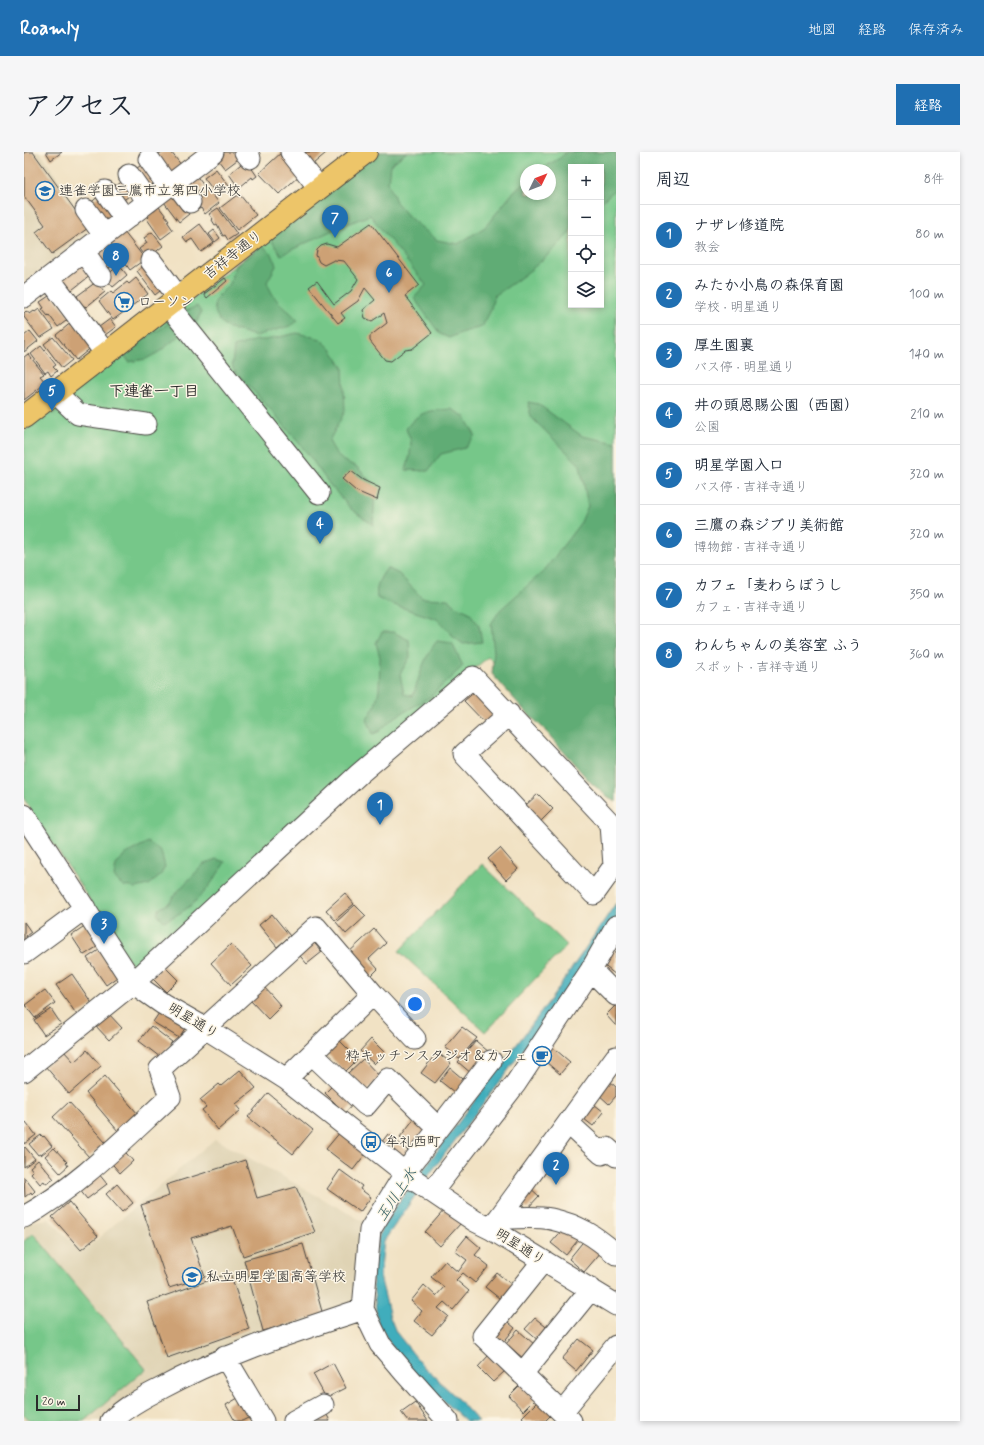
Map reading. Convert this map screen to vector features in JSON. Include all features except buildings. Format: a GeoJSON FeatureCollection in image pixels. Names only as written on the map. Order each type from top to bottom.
{"type":"FeatureCollection","features":[{"type":"Feature","properties":{"kind":"main road","name":"吉祥寺通り"},"geometry":{"type":"LineString","coordinates":[[24,417],[366,152]]}},
{"type":"Feature","properties":{"kind":"street"},"geometry":{"type":"LineString","coordinates":[[24,297],[213,152]]}},
{"type":"Feature","properties":{"kind":"street"},"geometry":{"type":"LineString","coordinates":[[291,152],[319,188]]}},
{"type":"Feature","properties":{"kind":"street"},"geometry":{"type":"LineString","coordinates":[[149,159],[171,184],[190,202]]}},
{"type":"Feature","properties":{"kind":"street"},"geometry":{"type":"LineString","coordinates":[[128,175],[148,202]]}},
{"type":"Feature","properties":{"kind":"street"},"geometry":{"type":"LineString","coordinates":[[104,191],[125,219]]}},
{"type":"Feature","properties":{"kind":"street"},"geometry":{"type":"LineString","coordinates":[[86,210],[104,235]]}},
{"type":"Feature","properties":{"kind":"street"},"geometry":{"type":"LineString","coordinates":[[83,251],[101,276]]}},
{"type":"Feature","properties":{"kind":"street"},"geometry":{"type":"LineString","coordinates":[[151,260],[174,302],[319,493]]}},
{"type":"Feature","properties":{"kind":"street"},"geometry":{"type":"LineString","coordinates":[[49,278],[106,354]]}},
{"type":"Feature","properties":{"kind":"street"},"geometry":{"type":"LineString","coordinates":[[57,392],[78,414],[146,424]]}},
{"type":"Feature","properties":{"kind":"street"},"geometry":{"type":"LineString","coordinates":[[24,1071],[133,983],[359,774],[473,677],[509,714],[611,824],[615,867],[594,894],[464,754],[509,714]]}},
{"type":"Feature","properties":{"kind":"street","name":"明星通り"},"geometry":{"type":"LineString","coordinates":[[24,815],[133,983],[163,1004],[205,1028],[286,1079],[419,1183],[475,1221],[494,1224],[543,1261],[616,1305]]}},
{"type":"Feature","properties":{"kind":"street"},"geometry":{"type":"LineString","coordinates":[[24,953],[85,908]]}},
{"type":"Feature","properties":{"kind":"street"},"geometry":{"type":"LineString","coordinates":[[448,1421],[380,1344],[363,1309],[370,1230],[419,1183],[516,1083],[591,970],[616,926]]}},
{"type":"Feature","properties":{"kind":"street"},"geometry":{"type":"LineString","coordinates":[[24,1217],[42,1207],[67,1189],[170,1097],[160,1068],[316,927],[373,994],[415,1039]]}},
{"type":"Feature","properties":{"kind":"street"},"geometry":{"type":"LineString","coordinates":[[591,970],[616,995]]}},
{"type":"Feature","properties":{"kind":"street"},"geometry":{"type":"LineString","coordinates":[[286,1079],[373,994]]}},
{"type":"Feature","properties":{"kind":"street"},"geometry":{"type":"LineString","coordinates":[[312,1054],[366,1106],[388,1079],[438,1128]]}},
{"type":"Feature","properties":{"kind":"street"},"geometry":{"type":"LineString","coordinates":[[494,1224],[616,1057]]}},
{"type":"Feature","properties":{"kind":"street"},"geometry":{"type":"LineString","coordinates":[[419,1183],[438,1128],[492,1061]]}},
{"type":"Feature","properties":{"kind":"street"},"geometry":{"type":"LineString","coordinates":[[568,1123],[602,1154],[613,1147]]}},
{"type":"Feature","properties":{"kind":"street"},"geometry":{"type":"LineString","coordinates":[[494,1224],[504,1218],[550,1219],[578,1228],[599,1239],[616,1254]]}},
{"type":"Feature","properties":{"kind":"street"},"geometry":{"type":"LineString","coordinates":[[543,1261],[483,1336],[566,1417],[616,1346]]}},
{"type":"Feature","properties":{"kind":"street"},"geometry":{"type":"LineString","coordinates":[[522,1374],[591,1289]]}},
{"type":"Feature","properties":{"kind":"street"},"geometry":{"type":"LineString","coordinates":[[117,1419],[169,1384],[225,1357],[274,1338],[363,1309]]}},
{"type":"Feature","properties":{"kind":"street"},"geometry":{"type":"LineString","coordinates":[[225,1357],[263,1421]]}},
{"type":"Feature","properties":{"kind":"street"},"geometry":{"type":"LineString","coordinates":[[294,1421],[323,1405]]}},
{"type":"Feature","properties":{"kind":"shaded area","name":"連雀学園三鷹市立第四小学校"},"geometry":{"type":"Polygon","coordinates":[[[24,152],[40,152],[91,229],[24,282],[24,152]]]}},
{"type":"Feature","properties":{"kind":"shaded area","name":"私立明星学園高等学校"},"geometry":{"type":"Polygon","coordinates":[[[215,1139],[368,1224],[357,1303],[102,1421],[24,1421],[24,1222],[49,1219],[82,1252],[215,1139]]]}},
{"type":"Feature","properties":{"kind":"green space"},"geometry":{"type":"Polygon","coordinates":[[[379,152],[616,152],[616,787],[488,657],[134,968],[24,799],[24,431],[379,152]]]}},
{"type":"Feature","properties":{"kind":"green space"},"geometry":{"type":"Polygon","coordinates":[[[381,152],[407,152],[390,165],[388,182],[396,202],[410,218],[437,240],[458,244],[485,227],[520,186],[520,200],[556,200],[556,164],[550,164],[560,158],[566,152],[616,152],[616,189],[604,199],[604,164],[568,164],[568,235],[554,250],[535,266],[494,296],[490,312],[482,327],[463,332],[449,338],[440,334],[414,298],[426,285],[370,215],[335,229],[281,255],[271,240],[309,204],[358,167],[381,152]]]}},
{"type":"Feature","properties":{"kind":"green space"},"geometry":{"type":"Polygon","coordinates":[[[262,245],[273,256],[276,266],[267,282],[270,289],[278,302],[298,321],[290,326],[255,336],[226,327],[216,314],[214,305],[217,297],[230,284],[232,275],[237,265],[262,245]]]}},
{"type":"Feature","properties":{"kind":"green space"},"geometry":{"type":"Polygon","coordinates":[[[197,306],[201,312],[197,322],[159,352],[146,359],[129,362],[125,356],[128,350],[141,340],[162,328],[179,314],[197,306]]]}},
{"type":"Feature","properties":{"kind":"green space"},"geometry":{"type":"Polygon","coordinates":[[[297,333],[321,339],[331,349],[343,367],[345,411],[329,441],[342,460],[357,467],[372,483],[375,495],[373,525],[351,509],[330,485],[308,454],[273,412],[233,369],[232,364],[234,347],[256,340],[266,340],[297,333]]]}},
{"type":"Feature","properties":{"kind":"green space"},"geometry":{"type":"Polygon","coordinates":[[[528,402],[538,404],[582,436],[616,443],[616,802],[589,781],[543,728],[524,710],[492,674],[494,652],[491,624],[500,610],[544,571],[581,522],[588,506],[580,465],[531,417],[528,402]]]}},
{"type":"Feature","properties":{"kind":"green space"},"geometry":{"type":"Polygon","coordinates":[[[451,409],[464,416],[475,435],[465,448],[441,454],[428,471],[406,470],[410,455],[411,441],[406,429],[420,415],[431,411],[451,409]]]}},
{"type":"Feature","properties":{"kind":"green space"},"geometry":{"type":"Polygon","coordinates":[[[387,568],[399,574],[422,598],[448,599],[457,607],[469,612],[479,625],[482,642],[463,644],[437,619],[377,598],[379,582],[387,568]]]}},
{"type":"Feature","properties":{"kind":"green space"},"geometry":{"type":"Polygon","coordinates":[[[382,632],[393,632],[409,640],[410,657],[400,674],[404,694],[413,696],[425,660],[437,641],[452,643],[463,666],[430,697],[392,719],[380,731],[373,734],[367,719],[375,706],[379,690],[380,657],[376,643],[382,632]]]}},
{"type":"Feature","properties":{"kind":"green space"},"geometry":{"type":"Polygon","coordinates":[[[148,842],[161,851],[165,867],[160,876],[149,885],[136,888],[123,886],[114,877],[116,865],[124,855],[148,842]]]}},
{"type":"Feature","properties":{"kind":"green space"},"geometry":{"type":"Polygon","coordinates":[[[216,859],[225,862],[207,889],[184,911],[164,921],[157,914],[159,909],[169,903],[177,892],[204,864],[216,859]]]}},
{"type":"Feature","properties":{"kind":"green space"},"geometry":{"type":"Polygon","coordinates":[[[482,864],[567,945],[485,1032],[399,951],[482,864]]]}},
{"type":"Feature","properties":{"kind":"green space"},"geometry":{"type":"Polygon","coordinates":[[[33,1233],[146,1369],[84,1421],[30,1421],[24,1414],[24,1241],[33,1233]]]}},
{"type":"Feature","properties":{"kind":"water"},"geometry":{"type":"Polygon","coordinates":[[[616,903],[616,918],[590,957],[507,1072],[432,1171],[384,1241],[380,1276],[390,1317],[396,1332],[423,1366],[457,1398],[478,1421],[466,1421],[425,1384],[397,1355],[378,1324],[372,1279],[381,1229],[401,1199],[553,996],[616,903]]]}},
{"type":"Feature","properties":{"kind":"place","name":"連雀学園三鷹市立第四小学校"},"geometry":{"type":"Point","coordinates":[45,191]}},
{"type":"Feature","properties":{"kind":"place","name":"カフェ「麦わらぼうし"},"geometry":{"type":"Point","coordinates":[335,238]}},
{"type":"Feature","properties":{"kind":"place","name":"わんちゃんの美容室 ふう"},"geometry":{"type":"Point","coordinates":[116,276]}},
{"type":"Feature","properties":{"kind":"place","name":"三鷹の森ジブリ美術館"},"geometry":{"type":"Point","coordinates":[389,293]}},
{"type":"Feature","properties":{"kind":"place","name":"ローソン"},"geometry":{"type":"Point","coordinates":[124,302]}},
{"type":"Feature","properties":{"kind":"place","name":"明星学園入口"},"geometry":{"type":"Point","coordinates":[52,411]}},
{"type":"Feature","properties":{"kind":"place","name":"井の頭恩賜公園（西園）"},"geometry":{"type":"Point","coordinates":[320,544]}},
{"type":"Feature","properties":{"kind":"place","name":"ナザレ修道院"},"geometry":{"type":"Point","coordinates":[380,825]}},
{"type":"Feature","properties":{"kind":"place","name":"厚生園裏"},"geometry":{"type":"Point","coordinates":[104,944]}},
{"type":"Feature","properties":{"kind":"place","name":"粋キッチンスタジオ＆カフェ"},"geometry":{"type":"Point","coordinates":[542,1056]}},
{"type":"Feature","properties":{"kind":"place","name":"牟礼西町"},"geometry":{"type":"Point","coordinates":[371,1142]}},
{"type":"Feature","properties":{"kind":"place","name":"みたか小鳥の森保育園"},"geometry":{"type":"Point","coordinates":[556,1185]}},
{"type":"Feature","properties":{"kind":"place","name":"私立明星学園高等学校"},"geometry":{"type":"Point","coordinates":[192,1277]}},
{"type":"Feature","properties":{"kind":"district","name":"下連雀一丁目"},"geometry":{"type":"Point","coordinates":[154,392]}},
{"type":"Feature","properties":{"kind":"water label","name":"玉川上水"},"geometry":{"type":"Point","coordinates":[397,1195]}}]}
